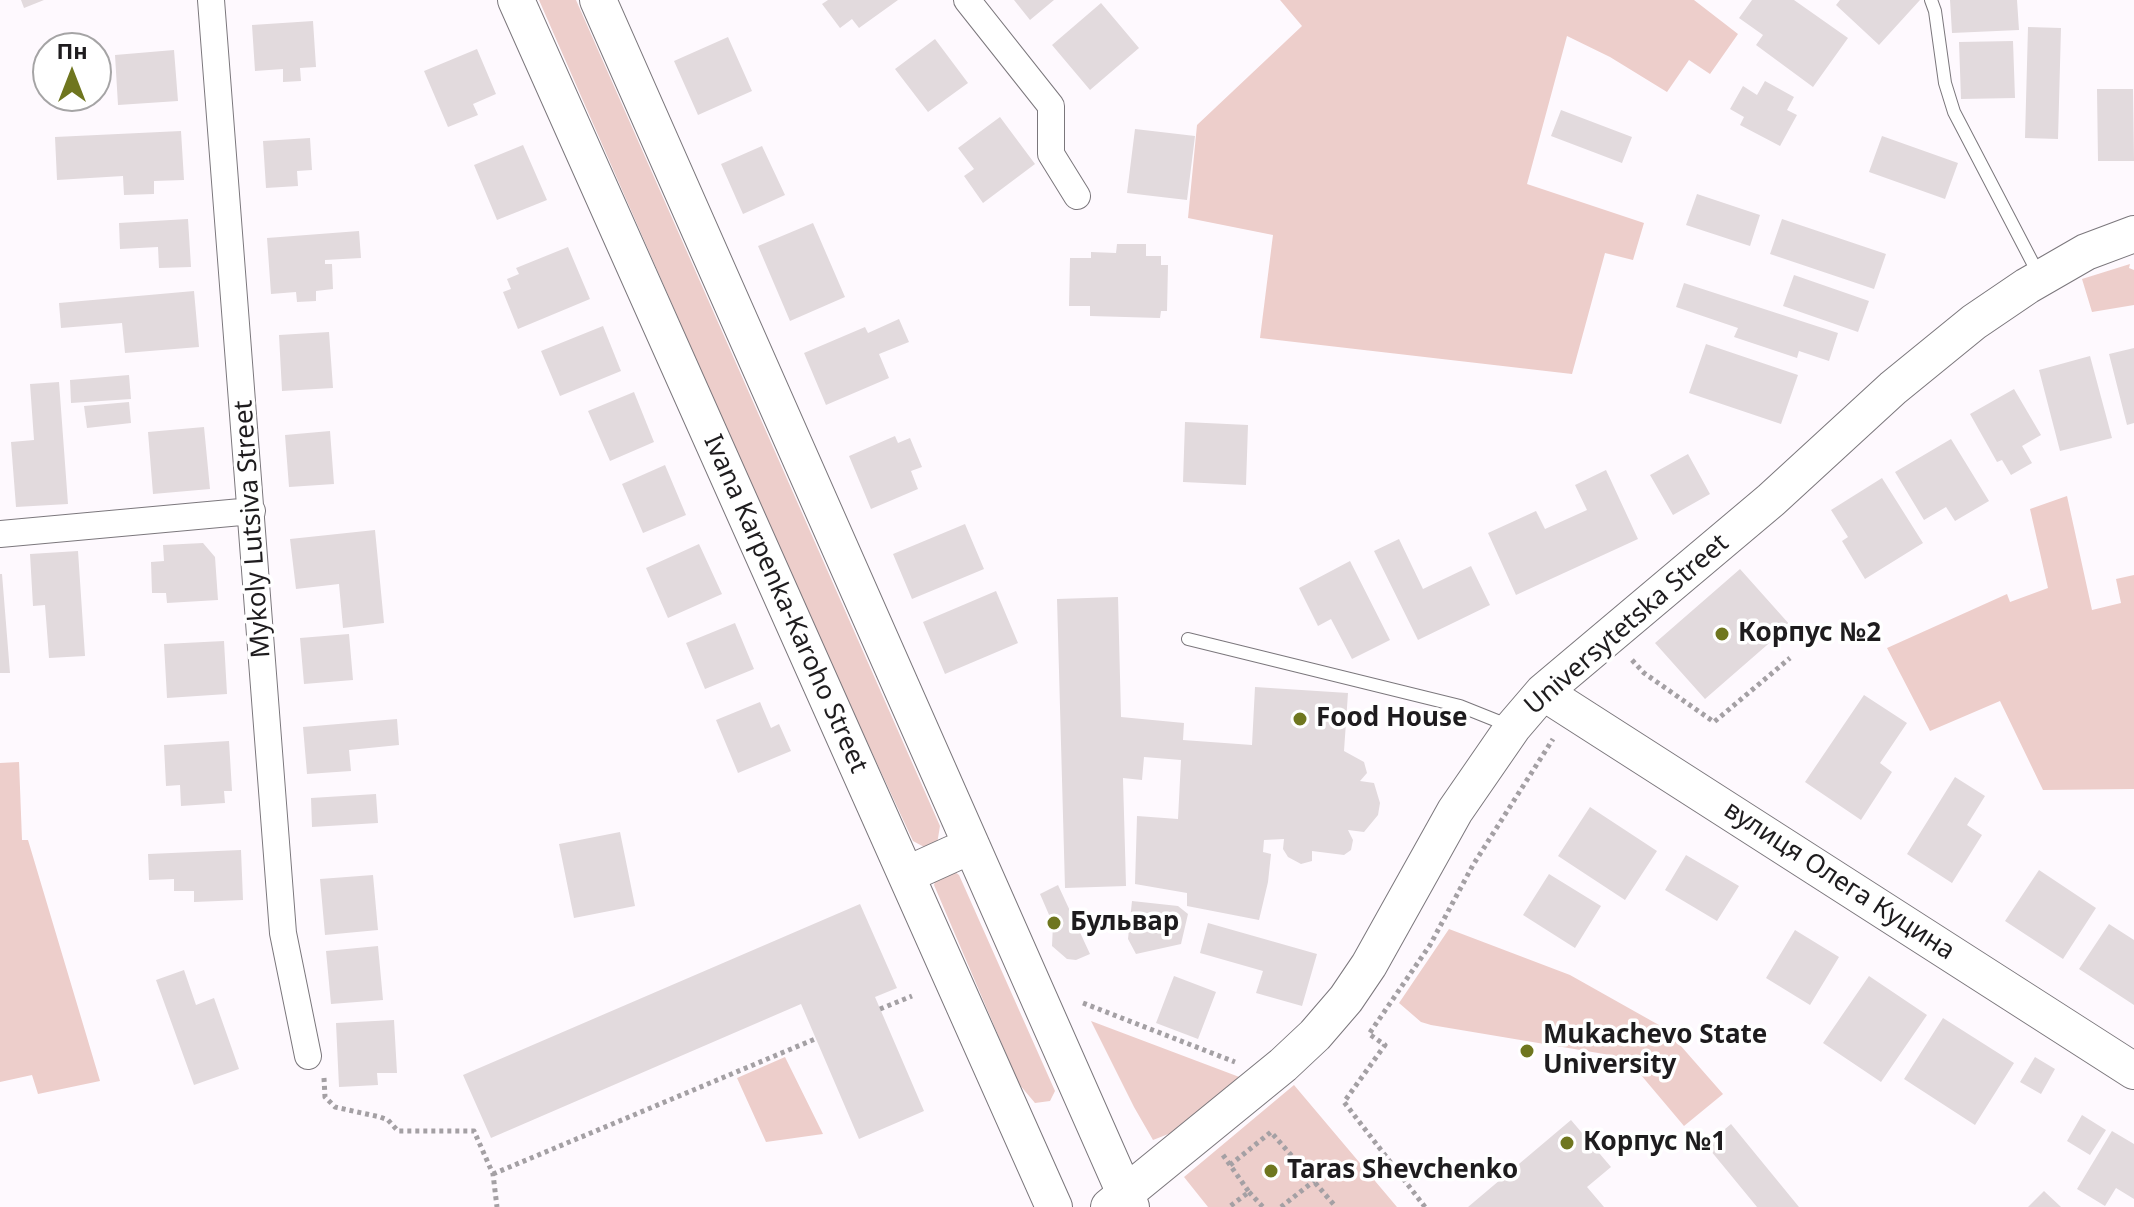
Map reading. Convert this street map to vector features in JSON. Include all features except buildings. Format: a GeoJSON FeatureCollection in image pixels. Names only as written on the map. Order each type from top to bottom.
{"type":"FeatureCollection","features":[{"type":"Feature","properties":{"kind":"main road","name":"Ivana Karpenka-Karoho Street"},"geometry":{"type":"LineString","coordinates":[[516,0],[1054,1207]]}},
{"type":"Feature","properties":{"kind":"main road"},"geometry":{"type":"LineString","coordinates":[[598,0],[970,846],[1122,1203]]}},
{"type":"Feature","properties":{"kind":"main road","name":"Universytetska Street"},"geometry":{"type":"LineString","coordinates":[[1122,1203],[1168,1158],[1283,1065],[1315,1035],[1346,999],[1369,965],[1455,811],[1513,727],[1543,692],[1771,500],[1893,388],[1974,322],[2086,252],[2134,234]]}},
{"type":"Feature","properties":{"kind":"main road","name":"вулиця Олега Куцина"},"geometry":{"type":"LineString","coordinates":[[1543,692],[2134,1071]]}},
{"type":"Feature","properties":{"kind":"main road"},"geometry":{"type":"LineString","coordinates":[[906,875],[970,846]]}},
{"type":"Feature","properties":{"kind":"street","name":"Mykoly Lutsiva Street"},"geometry":{"type":"LineString","coordinates":[[211,0],[283,933],[315,1060]]}},
{"type":"Feature","properties":{"kind":"street"},"geometry":{"type":"LineString","coordinates":[[967,0],[1051,106],[1051,154],[1077,196]]}},
{"type":"Feature","properties":{"kind":"street"},"geometry":{"type":"LineString","coordinates":[[0,534],[252,511]]}},
{"type":"Feature","properties":{"kind":"lane"},"geometry":{"type":"LineString","coordinates":[[1931,0],[1945,83],[1954,112],[2041,278]]}},
{"type":"Feature","properties":{"kind":"lane"},"geometry":{"type":"LineString","coordinates":[[1188,639],[1460,706],[1513,727]]}},
{"type":"Feature","properties":{"kind":"path"},"geometry":{"type":"LineString","coordinates":[[1623,650],[1644,673],[1714,722],[1790,658]]}},
{"type":"Feature","properties":{"kind":"path"},"geometry":{"type":"LineString","coordinates":[[1425,1207],[1344,1102],[1385,1045],[1369,1034],[1430,945],[1473,865],[1545,750],[1574,711]]}},
{"type":"Feature","properties":{"kind":"path"},"geometry":{"type":"LineString","coordinates":[[880,1009],[912,996]]}},
{"type":"Feature","properties":{"kind":"path"},"geometry":{"type":"LineString","coordinates":[[1083,1003],[1238,1063]]}},
{"type":"Feature","properties":{"kind":"path"},"geometry":{"type":"LineString","coordinates":[[493,1174],[815,1039]]}},
{"type":"Feature","properties":{"kind":"path"},"geometry":{"type":"LineString","coordinates":[[315,1060],[325,1097],[335,1107],[388,1120],[398,1131],[474,1131],[493,1174],[497,1207]]}},
{"type":"Feature","properties":{"kind":"path"},"geometry":{"type":"LineString","coordinates":[[1204,1129],[1263,1207]]}},
{"type":"Feature","properties":{"kind":"path"},"geometry":{"type":"LineString","coordinates":[[1230,1165],[1271,1132],[1336,1207]]}},
{"type":"Feature","properties":{"kind":"path"},"geometry":{"type":"LineString","coordinates":[[1281,1207],[1314,1181]]}},
{"type":"Feature","properties":{"kind":"path"},"geometry":{"type":"LineString","coordinates":[[1229,1207],[1249,1192]]}},
{"type":"Feature","properties":{"kind":"shaded area"},"geometry":{"type":"Polygon","coordinates":[[[539,0],[576,0],[940,826],[937,844],[926,848],[913,841],[808,615],[539,0]]]}},
{"type":"Feature","properties":{"kind":"shaded area"},"geometry":{"type":"Polygon","coordinates":[[[1280,0],[1694,0],[1738,34],[1710,74],[1689,60],[1667,92],[1610,57],[1567,36],[1527,184],[1644,223],[1633,260],[1605,253],[1572,374],[1260,338],[1273,235],[1188,218],[1197,125],[1302,26],[1280,0]]]}},
{"type":"Feature","properties":{"kind":"shaded area"},"geometry":{"type":"Polygon","coordinates":[[[2130,264],[2129,268],[2134,270],[2134,305],[2092,312],[2082,279],[2130,264]]]}},
{"type":"Feature","properties":{"kind":"shaded area"},"geometry":{"type":"Polygon","coordinates":[[[2067,496],[2092,610],[2121,603],[2116,579],[2134,575],[2134,789],[2043,790],[2000,701],[1930,731],[1887,648],[2007,594],[2010,602],[2048,588],[2030,509],[2067,496]]]}},
{"type":"Feature","properties":{"kind":"shaded area"},"geometry":{"type":"Polygon","coordinates":[[[19,762],[22,840],[28,840],[100,1081],[38,1094],[32,1075],[0,1082],[0,763],[19,762]]]}},
{"type":"Feature","properties":{"kind":"shaded area"},"geometry":{"type":"Polygon","coordinates":[[[952,870],[959,875],[1055,1091],[1050,1101],[1035,1103],[1019,1084],[934,885],[938,873],[952,870]]]}},
{"type":"Feature","properties":{"kind":"shaded area"},"geometry":{"type":"Polygon","coordinates":[[[1449,929],[1570,975],[1666,1029],[1723,1094],[1684,1126],[1630,1062],[1622,1057],[1421,1022],[1399,1003],[1449,929]]]}},
{"type":"Feature","properties":{"kind":"shaded area"},"geometry":{"type":"Polygon","coordinates":[[[1091,1021],[1242,1078],[1171,1133],[1153,1140],[1091,1021]]]}},
{"type":"Feature","properties":{"kind":"shaded area"},"geometry":{"type":"Polygon","coordinates":[[[785,1057],[823,1134],[766,1142],[737,1078],[785,1057]]]}},
{"type":"Feature","properties":{"kind":"shaded area"},"geometry":{"type":"Polygon","coordinates":[[[1294,1085],[1397,1207],[1208,1207],[1184,1177],[1294,1085]]]}},
{"type":"Feature","properties":{"kind":"place","name":"Корпус №2"},"geometry":{"type":"Point","coordinates":[1722,634]}},
{"type":"Feature","properties":{"kind":"place","name":"Food House"},"geometry":{"type":"Point","coordinates":[1300,719]}},
{"type":"Feature","properties":{"kind":"place","name":"Бульвар"},"geometry":{"type":"Point","coordinates":[1054,923]}},
{"type":"Feature","properties":{"kind":"place","name":"Mukachevo State University"},"geometry":{"type":"Point","coordinates":[1527,1051]}},
{"type":"Feature","properties":{"kind":"place","name":"Корпус №1"},"geometry":{"type":"Point","coordinates":[1567,1143]}},
{"type":"Feature","properties":{"kind":"place","name":"Taras Shevchenko"},"geometry":{"type":"Point","coordinates":[1271,1171]}}]}
